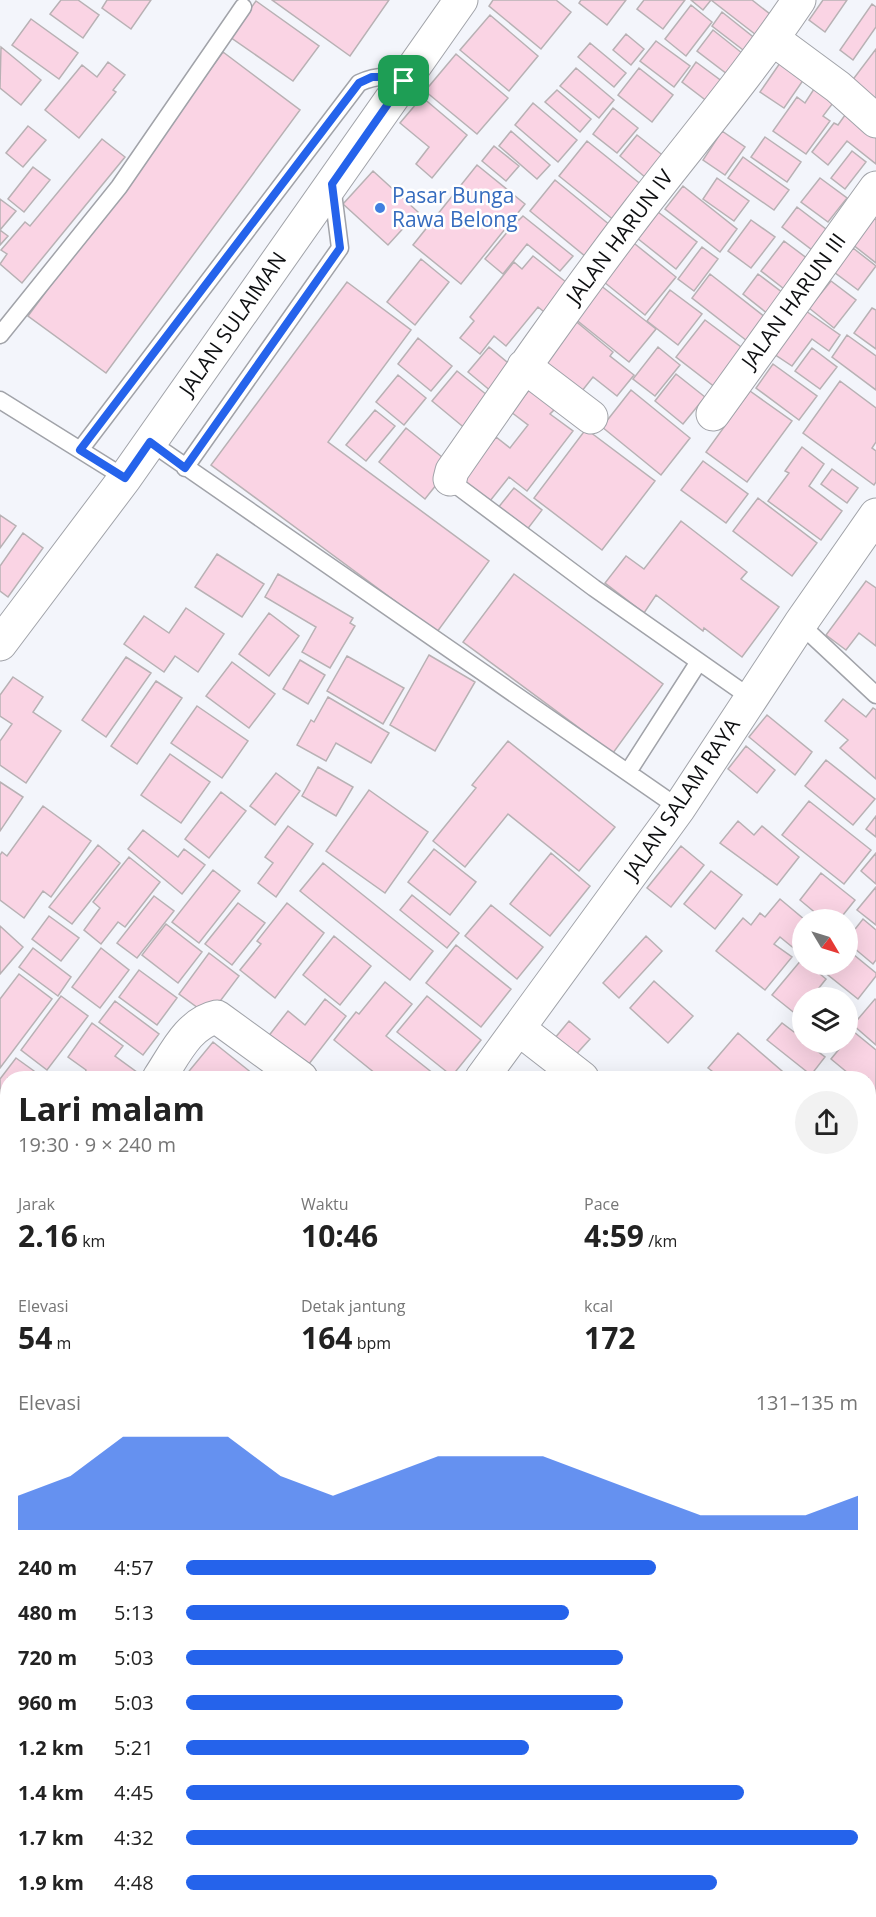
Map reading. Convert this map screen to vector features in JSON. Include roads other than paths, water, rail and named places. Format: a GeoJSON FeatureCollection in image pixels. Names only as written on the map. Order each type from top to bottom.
{"type":"FeatureCollection","features":[{"type":"Feature","properties":{"kind":"street","name":"JALAN SULAIMAN"},"geometry":{"type":"LineString","coordinates":[[0,644],[125,478],[461,0]]}},
{"type":"Feature","properties":{"kind":"street","name":"JALAN HARUN IV"},"geometry":{"type":"LineString","coordinates":[[450,478],[452,471],[524,366],[638,211],[773,39],[799,0]]}},
{"type":"Feature","properties":{"kind":"street"},"geometry":{"type":"LineString","coordinates":[[773,39],[838,87],[876,121]]}},
{"type":"Feature","properties":{"kind":"street","name":"JALAN HARUN III"},"geometry":{"type":"LineString","coordinates":[[713,414],[876,188]]}},
{"type":"Feature","properties":{"kind":"street"},"geometry":{"type":"LineString","coordinates":[[524,366],[591,417]]}},
{"type":"Feature","properties":{"kind":"street","name":"JALAN SALAM RAYA"},"geometry":{"type":"LineString","coordinates":[[487,1071],[680,808],[800,624],[876,514]]}},
{"type":"Feature","properties":{"kind":"street"},"geometry":{"type":"LineString","coordinates":[[164,1071],[192,1030],[205,1020],[217,1017],[291,1071]]}},
{"type":"Feature","properties":{"kind":"street"},"geometry":{"type":"LineString","coordinates":[[519,1029],[573,1071]]}},
{"type":"Feature","properties":{"kind":"lane"},"geometry":{"type":"LineString","coordinates":[[0,335],[119,187],[243,7]]}},
{"type":"Feature","properties":{"kind":"lane"},"geometry":{"type":"LineString","coordinates":[[80,450],[359,83],[372,77],[394,77],[404,81]]}},
{"type":"Feature","properties":{"kind":"lane"},"geometry":{"type":"LineString","coordinates":[[185,468],[340,248],[332,184]]}},
{"type":"Feature","properties":{"kind":"lane"},"geometry":{"type":"LineString","coordinates":[[0,399],[125,478]]}},
{"type":"Feature","properties":{"kind":"lane"},"geometry":{"type":"LineString","coordinates":[[150,442],[680,808]]}},
{"type":"Feature","properties":{"kind":"lane"},"geometry":{"type":"LineString","coordinates":[[450,478],[483,506],[698,663],[751,698]]}},
{"type":"Feature","properties":{"kind":"lane"},"geometry":{"type":"LineString","coordinates":[[800,624],[876,695]]}},
{"type":"Feature","properties":{"kind":"lane"},"geometry":{"type":"LineString","coordinates":[[628,772],[698,663]]}},
{"type":"Feature","properties":{"kind":"place","name":"Pasar Bunga Rawa Belong"},"geometry":{"type":"Point","coordinates":[380,208]}}]}
